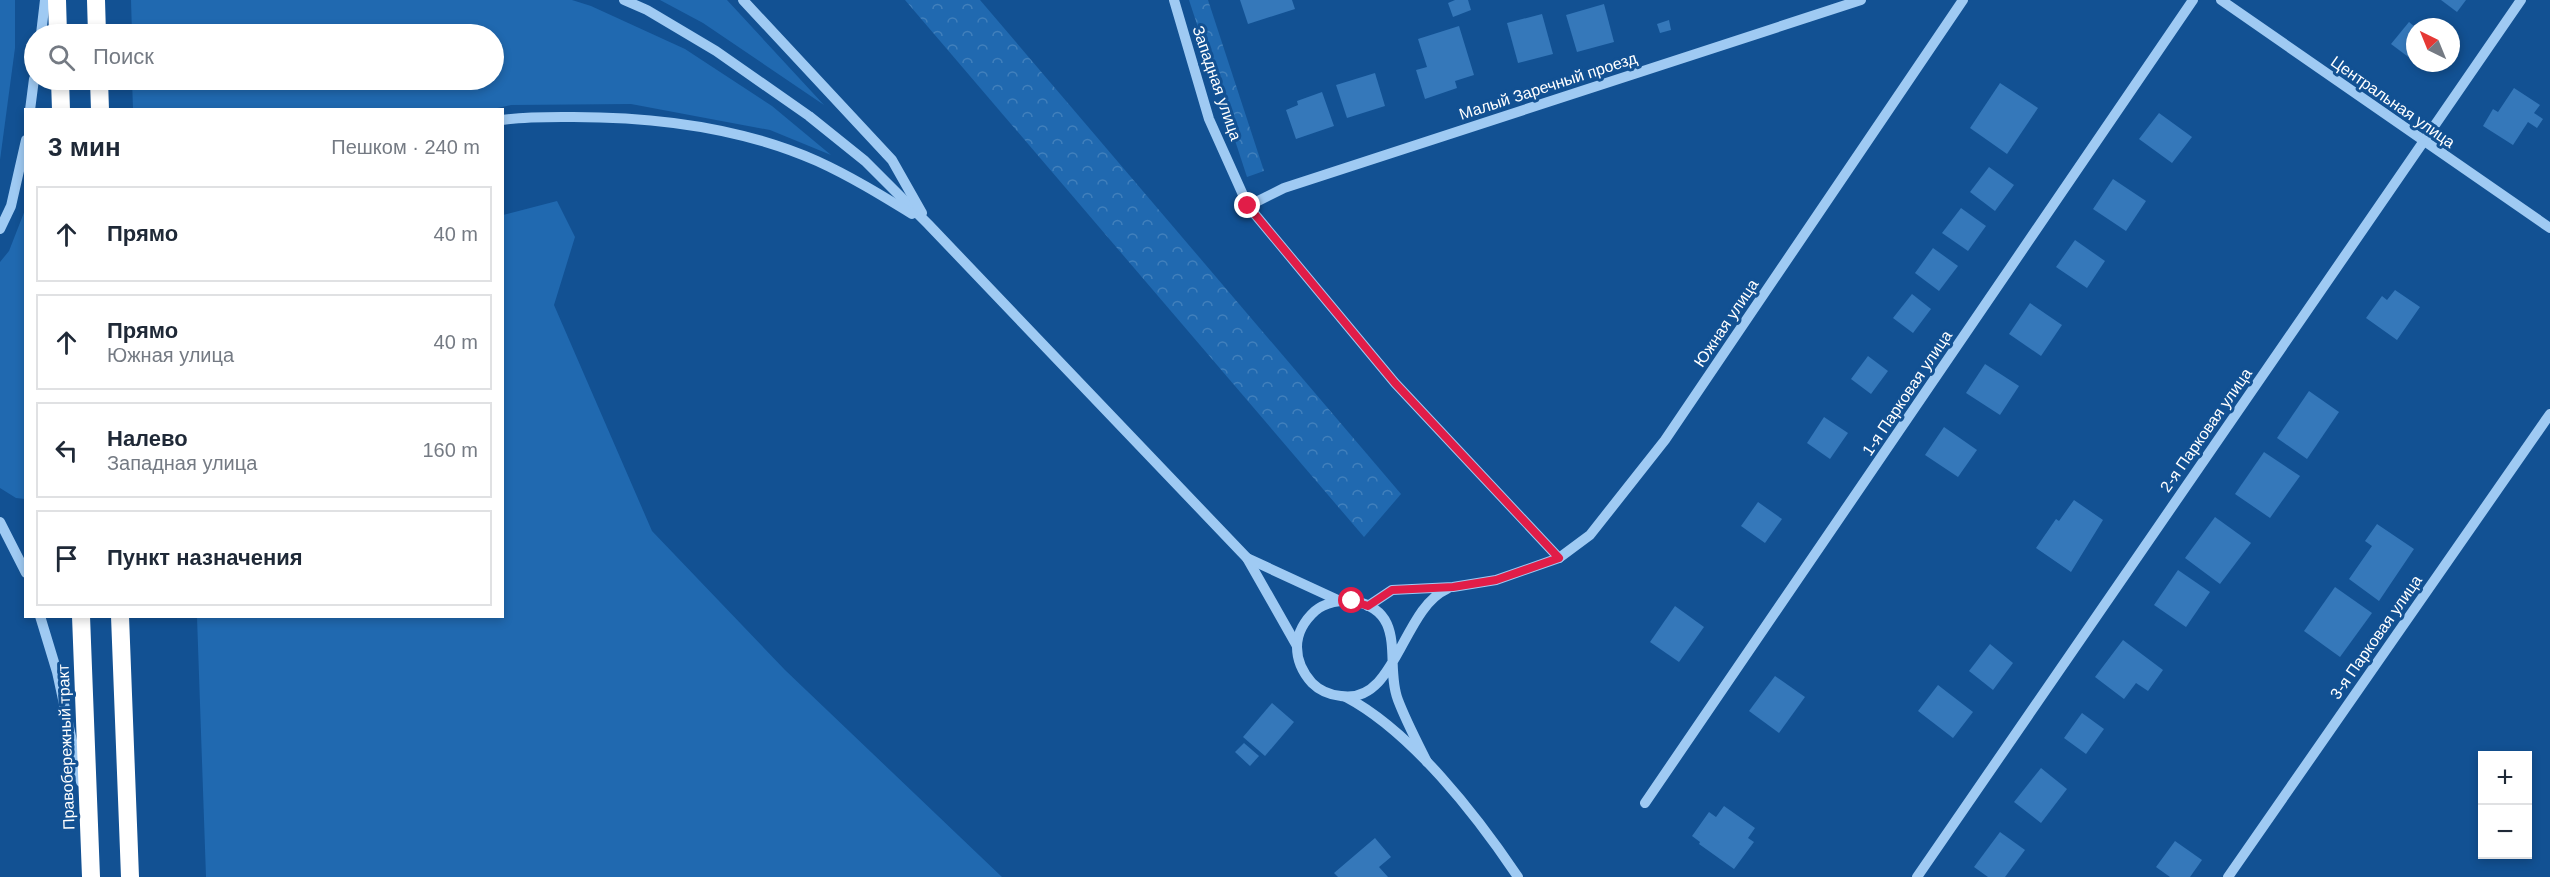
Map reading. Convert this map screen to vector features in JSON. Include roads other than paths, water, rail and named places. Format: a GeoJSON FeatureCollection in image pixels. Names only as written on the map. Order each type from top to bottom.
{"type":"FeatureCollection","features":[{"type":"Feature","properties":{"kind":"highway"},"geometry":{"type":"LineString","coordinates":[[57,0],[58,24]]}},
{"type":"Feature","properties":{"kind":"highway"},"geometry":{"type":"LineString","coordinates":[[96,0],[97,24]]}},
{"type":"Feature","properties":{"kind":"highway"},"geometry":{"type":"LineString","coordinates":[[60,90],[61,108]]}},
{"type":"Feature","properties":{"kind":"highway"},"geometry":{"type":"LineString","coordinates":[[99,90],[100,108]]}},
{"type":"Feature","properties":{"kind":"highway","name":"Правобережный тракт"},"geometry":{"type":"LineString","coordinates":[[81,618],[91,877]]}},
{"type":"Feature","properties":{"kind":"highway"},"geometry":{"type":"LineString","coordinates":[[120,618],[130,877]]}},
{"type":"Feature","properties":{"kind":"street"},"geometry":{"type":"LineString","coordinates":[[42,24],[45,0]]}},
{"type":"Feature","properties":{"kind":"street"},"geometry":{"type":"LineString","coordinates":[[624,0],[647,10],[716,51],[809,116],[865,161],[928,224],[1246,558],[1297,646]]}},
{"type":"Feature","properties":{"kind":"street"},"geometry":{"type":"LineString","coordinates":[[743,0],[892,160],[928,224]]}},
{"type":"Feature","properties":{"kind":"street","name":"Западная улица"},"geometry":{"type":"LineString","coordinates":[[1174,0],[1209,119],[1248,206],[1395,383],[1559,558]]}},
{"type":"Feature","properties":{"kind":"street","name":"Малый Заречный проезд"},"geometry":{"type":"LineString","coordinates":[[1248,206],[1284,188],[1861,0]]}},
{"type":"Feature","properties":{"kind":"street","name":"Южная улица"},"geometry":{"type":"LineString","coordinates":[[1368,606],[1392,590],[1453,587],[1496,580],[1559,558],[1590,535],[1665,440],[1963,0]]}},
{"type":"Feature","properties":{"kind":"street","name":"1-я Парковая улица"},"geometry":{"type":"LineString","coordinates":[[1645,803],[2193,0]]}},
{"type":"Feature","properties":{"kind":"street","name":"Центральная улица"},"geometry":{"type":"LineString","coordinates":[[2221,0],[2550,228]]}},
{"type":"Feature","properties":{"kind":"street","name":"2-я Парковая улица"},"geometry":{"type":"LineString","coordinates":[[1917,877],[2521,0]]}},
{"type":"Feature","properties":{"kind":"street"},"geometry":{"type":"LineString","coordinates":[[30,108],[33,90]]}},
{"type":"Feature","properties":{"kind":"street"},"geometry":{"type":"LineString","coordinates":[[504,120],[584,117],[657,121],[770,143],[817,161],[869,188],[928,224]]}},
{"type":"Feature","properties":{"kind":"street"},"geometry":{"type":"LineString","coordinates":[[0,229],[11,206],[24,149]]}},
{"type":"Feature","properties":{"kind":"street","name":"3-я Парковая улица"},"geometry":{"type":"LineString","coordinates":[[2228,877],[2550,414]]}},
{"type":"Feature","properties":{"kind":"street"},"geometry":{"type":"LineString","coordinates":[[0,522],[24,569]]}},
{"type":"Feature","properties":{"kind":"street"},"geometry":{"type":"LineString","coordinates":[[1246,558],[1340,601]]}},
{"type":"Feature","properties":{"kind":"street"},"geometry":{"type":"LineString","coordinates":[[1427,762],[1397,699],[1392,660],[1394,644],[1389,628],[1380,615],[1368,606],[1352,601],[1340,601],[1320,608],[1309,617],[1301,630],[1297,646],[1298,661],[1305,676],[1316,687],[1330,695],[1346,697],[1362,694],[1376,686],[1386,674],[1392,660],[1423,609],[1436,594],[1453,587]]}},
{"type":"Feature","properties":{"kind":"street"},"geometry":{"type":"LineString","coordinates":[[41,618],[57,672],[88,818]]}},
{"type":"Feature","properties":{"kind":"street"},"geometry":{"type":"LineString","coordinates":[[1346,697],[1367,708],[1427,762],[1492,838],[1518,877]]}}]}
